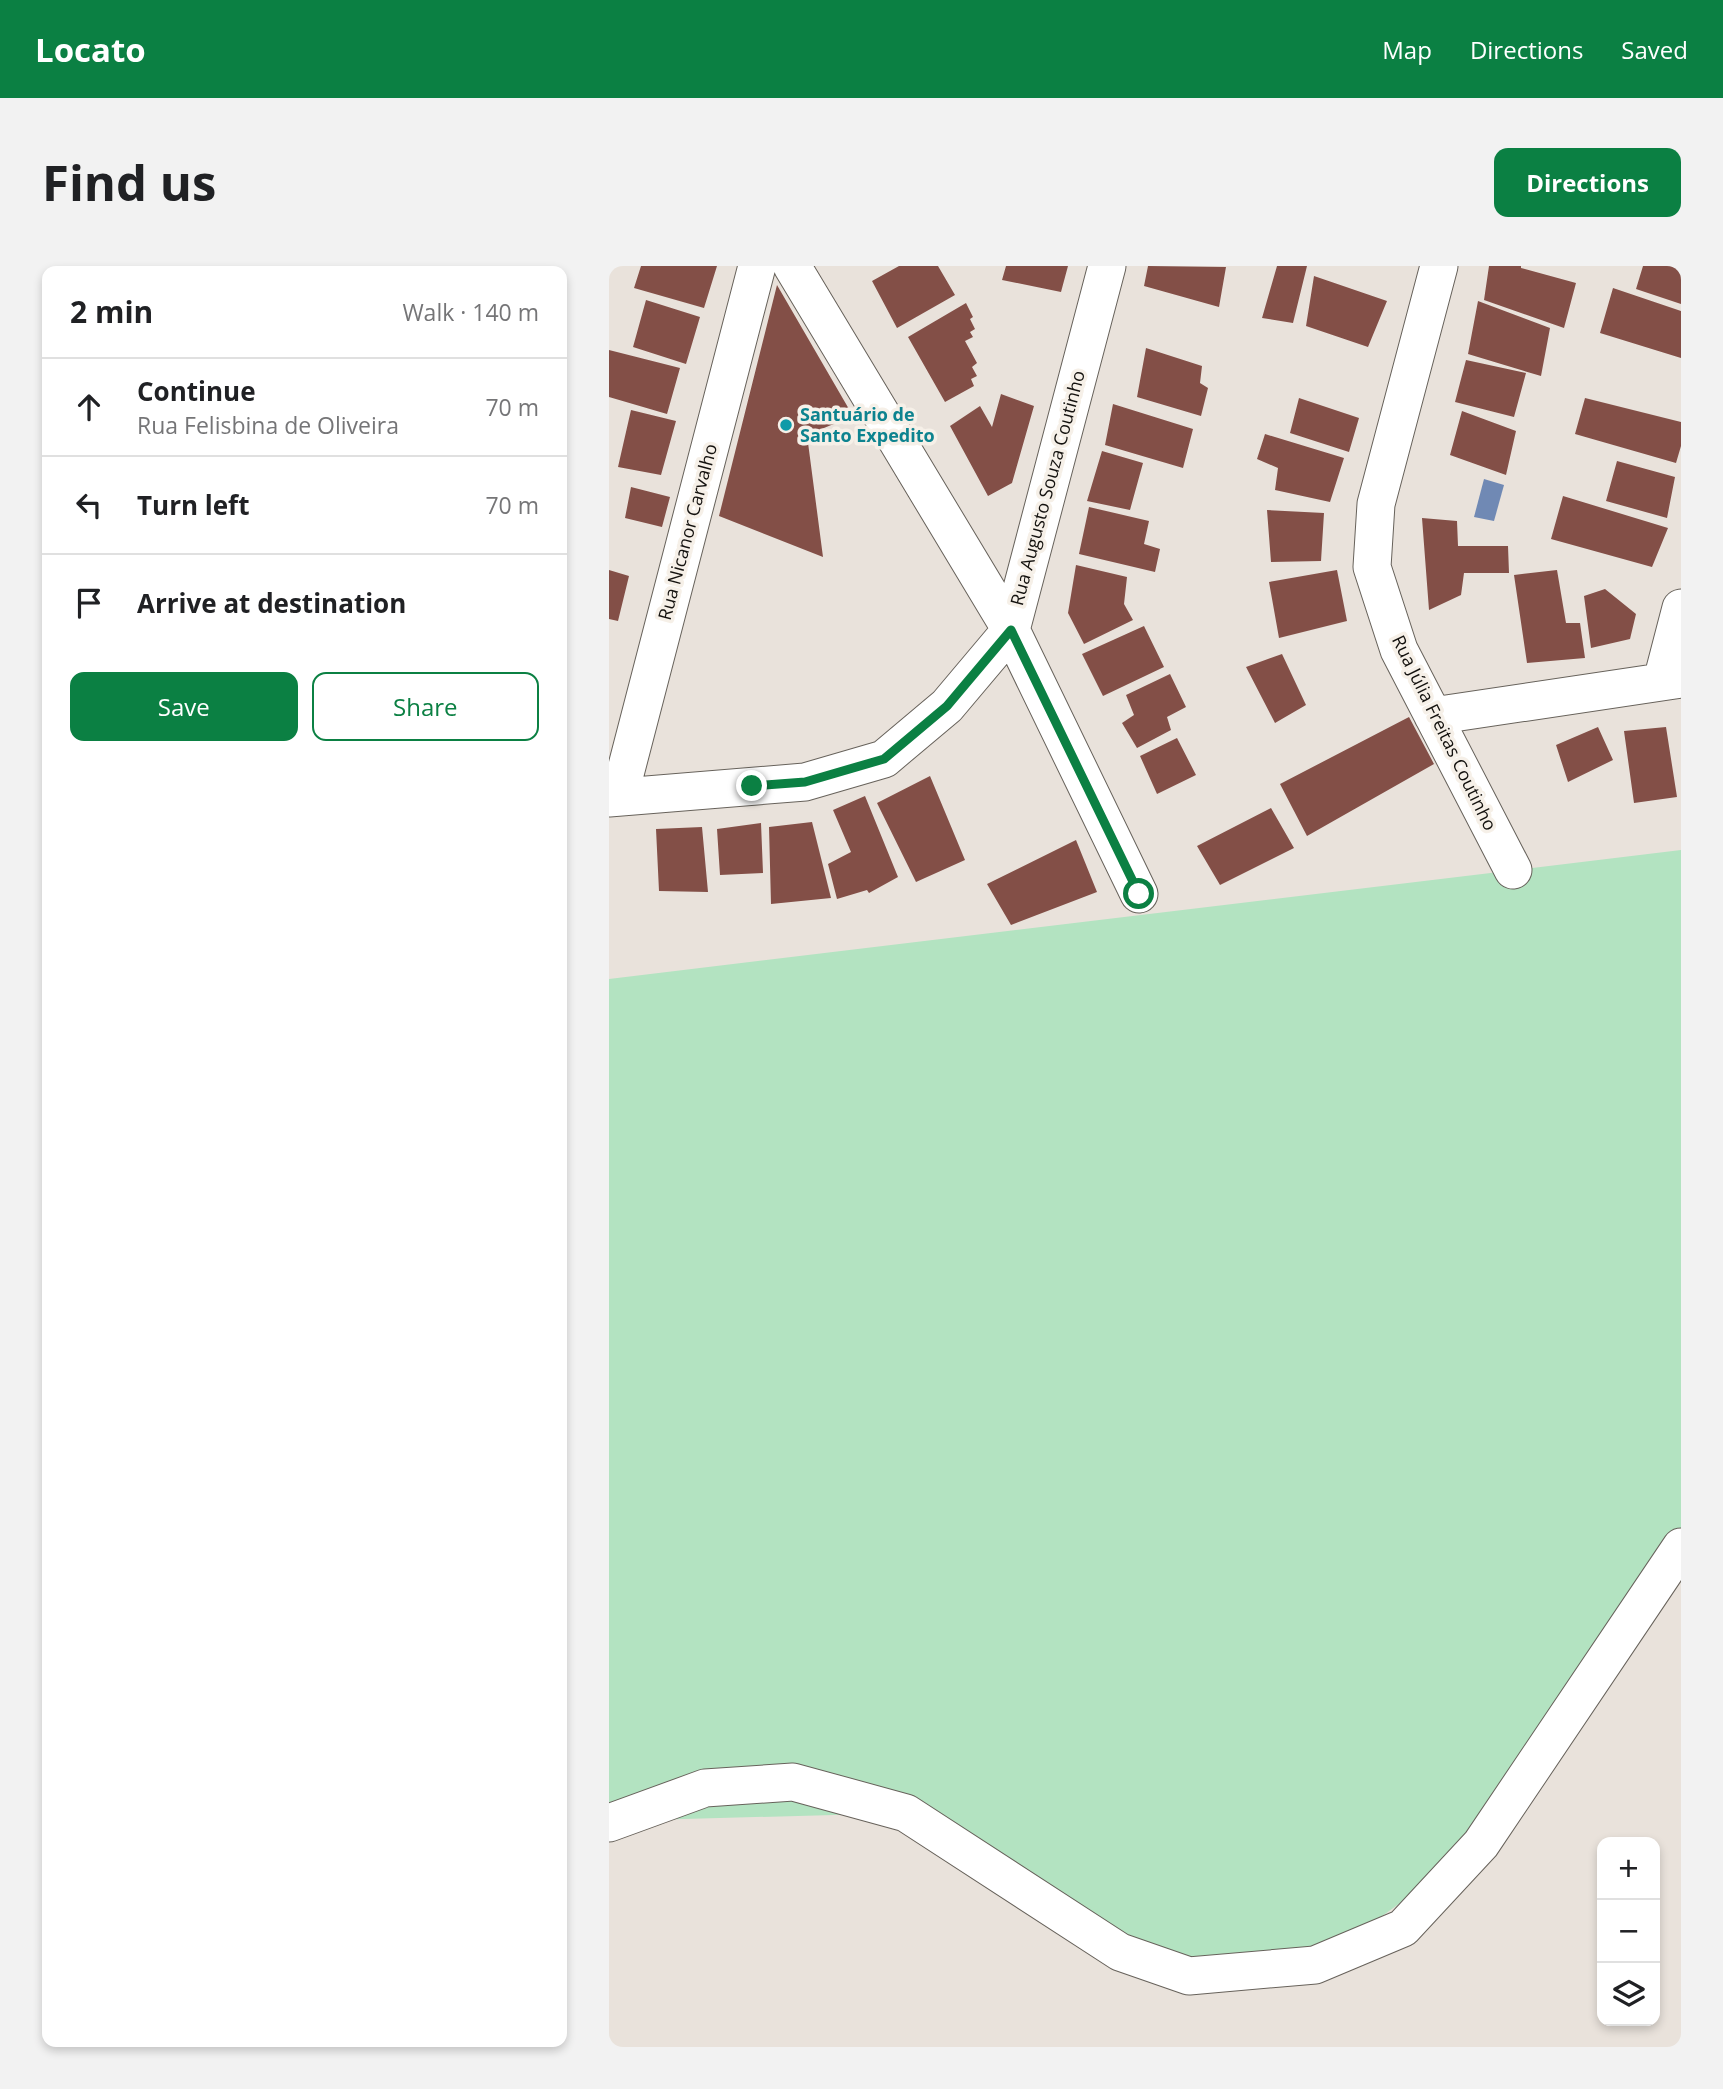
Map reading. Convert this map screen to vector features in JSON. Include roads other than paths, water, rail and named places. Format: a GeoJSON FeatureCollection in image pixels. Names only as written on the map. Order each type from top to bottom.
{"type":"FeatureCollection","features":[{"type":"Feature","properties":{"kind":"street","name":"Rua Nicanor Carvalho"},"geometry":{"type":"LineString","coordinates":[[614,797],[757,266]]}},
{"type":"Feature","properties":{"kind":"street"},"geometry":{"type":"LineString","coordinates":[[792,266],[1011,630],[1139,894]]}},
{"type":"Feature","properties":{"kind":"street","name":"Rua Augusto Souza Coutinho"},"geometry":{"type":"LineString","coordinates":[[614,797],[805,782],[884,759],[947,706],[1011,630],[1107,266]]}},
{"type":"Feature","properties":{"kind":"street","name":"Rua Júlia Freitas Coutinho"},"geometry":{"type":"LineString","coordinates":[[1439,266],[1376,504],[1372,567],[1399,650],[1513,870]]}},
{"type":"Feature","properties":{"kind":"street"},"geometry":{"type":"LineString","coordinates":[[1433,716],[1672,680],[1681,608]]}},
{"type":"Feature","properties":{"kind":"street"},"geometry":{"type":"LineString","coordinates":[[609,1823],[705,1788],[793,1782],[906,1813],[1120,1952],[1189,1976],[1315,1965],[1403,1928],[1481,1844],[1681,1547]]}},
{"type":"Feature","properties":{"kind":"water"},"geometry":{"type":"Polygon","coordinates":[[[1484,479],[1504,485],[1494,521],[1474,517],[1484,479]]]}},
{"type":"Feature","properties":{"kind":"place","name":"Santuário de Santo Expedito"},"geometry":{"type":"Point","coordinates":[786,425]}}]}
